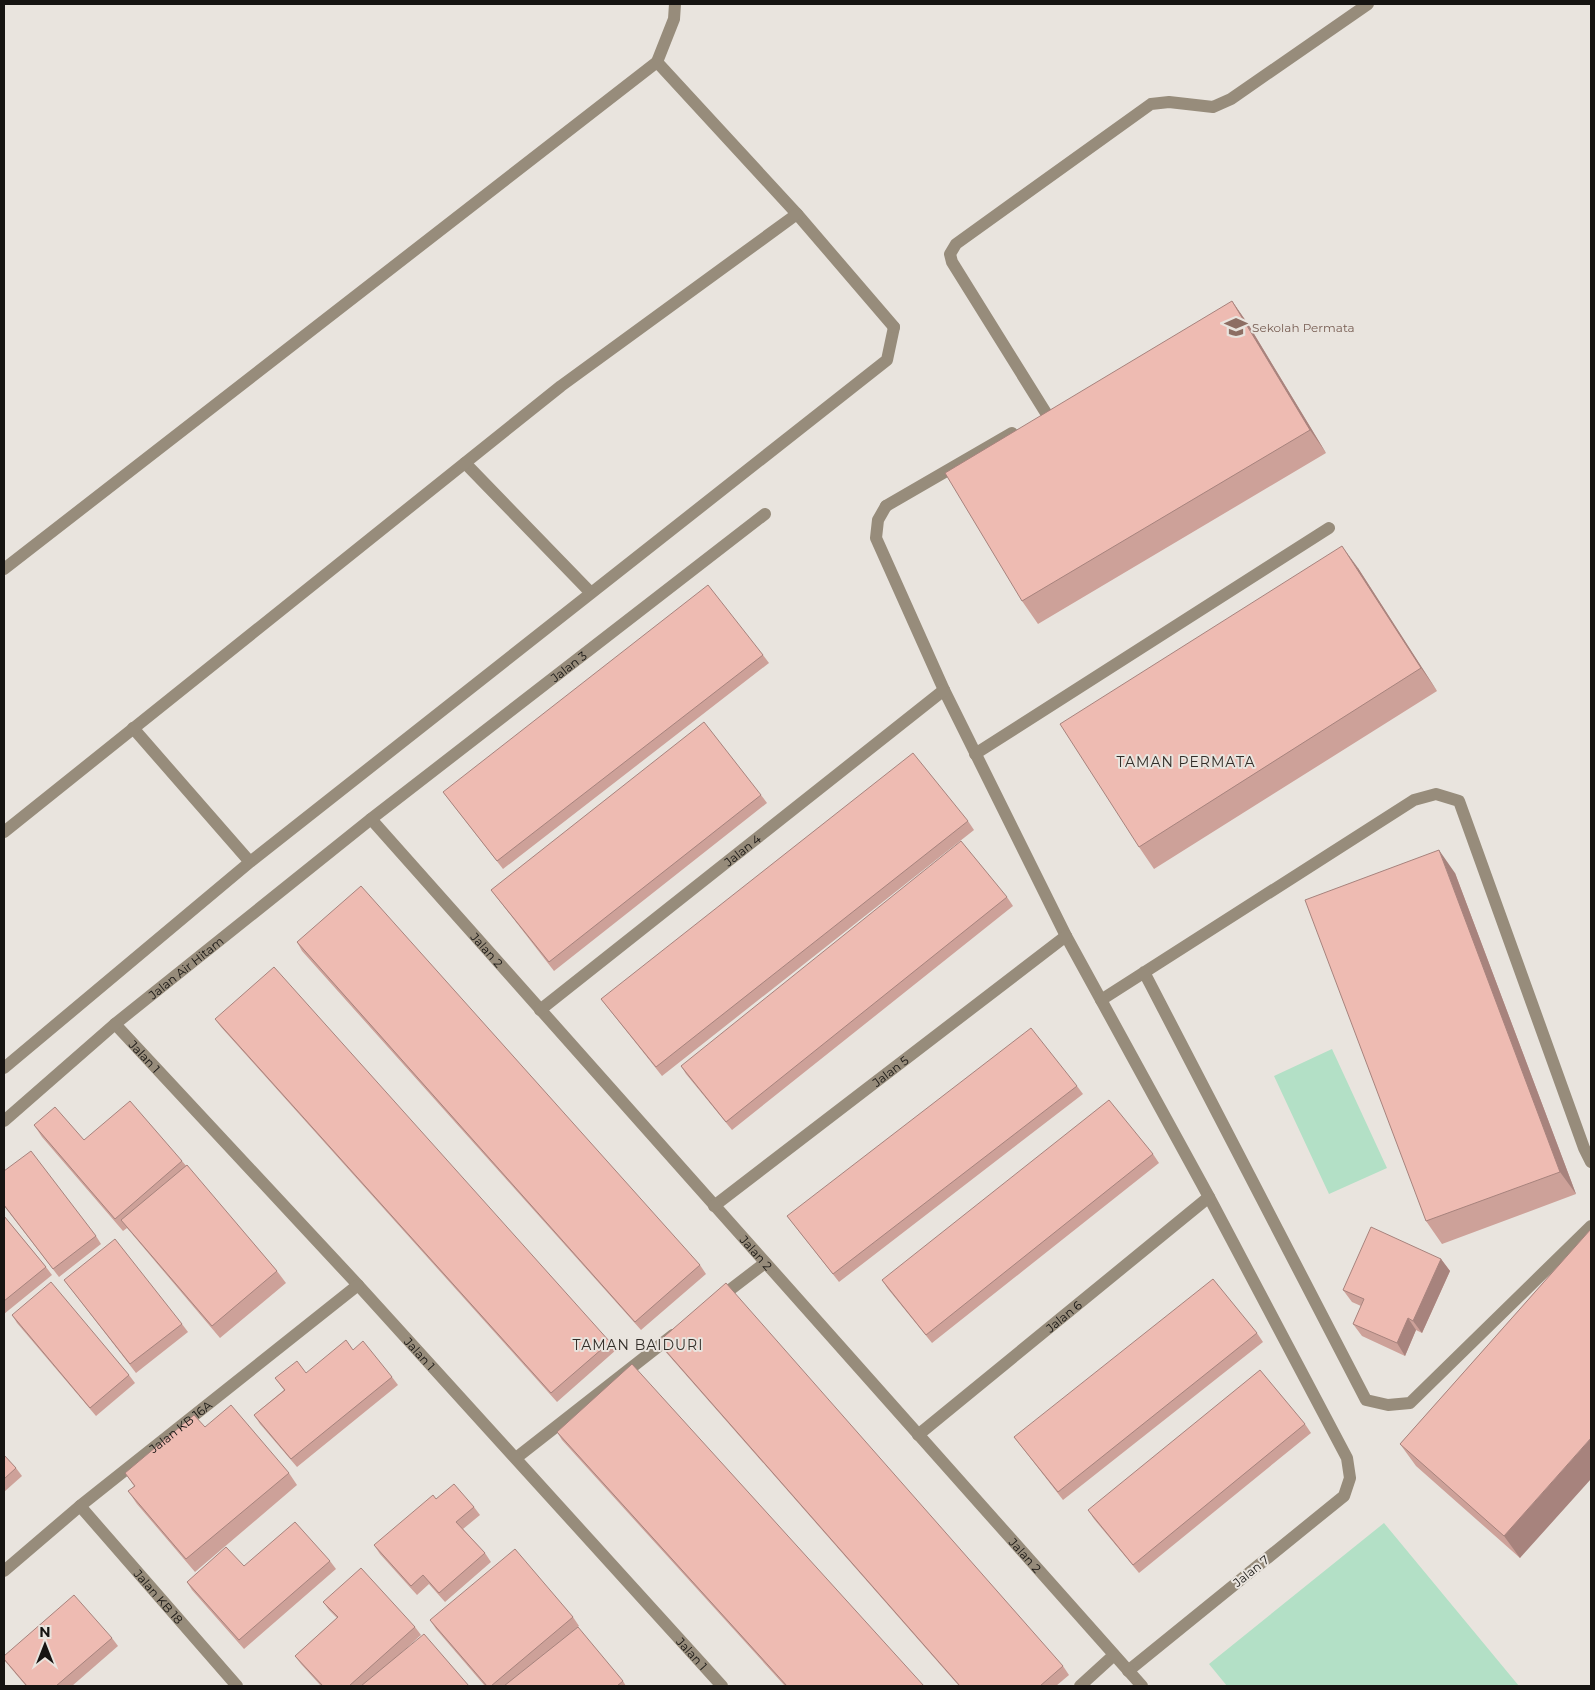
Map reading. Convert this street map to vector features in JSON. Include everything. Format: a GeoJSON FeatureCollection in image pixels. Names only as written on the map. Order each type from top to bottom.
{"type":"FeatureCollection","features":[{"type":"Feature","properties":{"kind":"street"},"geometry":{"type":"LineString","coordinates":[[4,569],[657,62],[674,19],[675,4]]}},
{"type":"Feature","properties":{"kind":"street"},"geometry":{"type":"LineString","coordinates":[[1046,413],[952,262],[950,254],[956,244],[1151,104],[1169,102],[1213,107],[1231,99],[1368,4]]}},
{"type":"Feature","properties":{"kind":"street"},"geometry":{"type":"LineString","coordinates":[[4,1068],[250,862],[887,360],[894,327],[797,214],[657,62]]}},
{"type":"Feature","properties":{"kind":"street"},"geometry":{"type":"LineString","coordinates":[[4,832],[561,386],[797,214]]}},
{"type":"Feature","properties":{"kind":"street"},"geometry":{"type":"LineString","coordinates":[[1021,428],[886,506],[878,520],[876,538],[944,690],[1066,936],[1210,1197]]}},
{"type":"Feature","properties":{"kind":"street"},"geometry":{"type":"LineString","coordinates":[[465,463],[591,593]]}},
{"type":"Feature","properties":{"kind":"street","name":"Jalan 3"},"geometry":{"type":"LineString","coordinates":[[371,819],[765,514]]}},
{"type":"Feature","properties":{"kind":"street"},"geometry":{"type":"LineString","coordinates":[[975,754],[1329,528]]}},
{"type":"Feature","properties":{"kind":"street","name":"Jalan 4"},"geometry":{"type":"LineString","coordinates":[[540,1010],[944,690]]}},
{"type":"Feature","properties":{"kind":"street"},"geometry":{"type":"LineString","coordinates":[[133,728],[250,862]]}},
{"type":"Feature","properties":{"kind":"street"},"geometry":{"type":"LineString","coordinates":[[1101,1000],[1414,800],[1436,794],[1459,801],[1584,1148],[1591,1162]]}},
{"type":"Feature","properties":{"kind":"street","name":"Jalan 2"},"geometry":{"type":"LineString","coordinates":[[371,819],[1142,1686]]}},
{"type":"Feature","properties":{"kind":"street","name":"Jalan Air Hitam"},"geometry":{"type":"LineString","coordinates":[[4,1121],[115,1024],[371,819]]}},
{"type":"Feature","properties":{"kind":"street","name":"Jalan 5"},"geometry":{"type":"LineString","coordinates":[[714,1206],[1066,936]]}},
{"type":"Feature","properties":{"kind":"street"},"geometry":{"type":"LineString","coordinates":[[1144,972],[1366,1400],[1388,1404],[1410,1403],[1591,1226]]}},
{"type":"Feature","properties":{"kind":"street","name":"Jalan 1"},"geometry":{"type":"LineString","coordinates":[[115,1024],[358,1285],[722,1686]]}},
{"type":"Feature","properties":{"kind":"street","name":"Jalan 6"},"geometry":{"type":"LineString","coordinates":[[918,1435],[1210,1197]]}},
{"type":"Feature","properties":{"kind":"street","name":"Jalan 7"},"geometry":{"type":"LineString","coordinates":[[1128,1671],[1344,1496],[1350,1478],[1347,1458],[1210,1197]]}},
{"type":"Feature","properties":{"kind":"street"},"geometry":{"type":"LineString","coordinates":[[711,1306],[765,1263]]}},
{"type":"Feature","properties":{"kind":"street","name":"Jalan KB 16A"},"geometry":{"type":"LineString","coordinates":[[4,1570],[80,1506],[358,1285]]}},
{"type":"Feature","properties":{"kind":"street"},"geometry":{"type":"LineString","coordinates":[[516,1458],[679,1330]]}},
{"type":"Feature","properties":{"kind":"street","name":"Jalan KB 18"},"geometry":{"type":"LineString","coordinates":[[80,1506],[237,1686]]}},
{"type":"Feature","properties":{"kind":"street"},"geometry":{"type":"LineString","coordinates":[[1080,1686],[1114,1655]]}},
{"type":"Feature","properties":{"kind":"green space"},"geometry":{"type":"Polygon","coordinates":[[[1332,1049],[1387,1168],[1329,1194],[1274,1076],[1332,1049]]]}},
{"type":"Feature","properties":{"kind":"green space"},"geometry":{"type":"Polygon","coordinates":[[[1384,1523],[1519,1686],[1227,1686],[1209,1664],[1384,1523]]]}},
{"type":"Feature","properties":{"kind":"building"},"geometry":{"type":"Polygon","coordinates":[[[1232,301],[1310,430],[1022,601],[945,473],[1232,301]]]}},
{"type":"Feature","properties":{"kind":"building"},"geometry":{"type":"Polygon","coordinates":[[[1342,546],[1421,668],[1139,847],[1060,724],[1342,546]]]}},
{"type":"Feature","properties":{"kind":"building"},"geometry":{"type":"Polygon","coordinates":[[[708,585],[763,655],[497,861],[443,792],[708,585]]]}},
{"type":"Feature","properties":{"kind":"building"},"geometry":{"type":"Polygon","coordinates":[[[704,722],[761,795],[549,962],[491,890],[704,722]]]}},
{"type":"Feature","properties":{"kind":"building"},"geometry":{"type":"Polygon","coordinates":[[[913,753],[968,821],[656,1067],[601,999],[913,753]]]}},
{"type":"Feature","properties":{"kind":"building"},"geometry":{"type":"Polygon","coordinates":[[[961,841],[1007,897],[726,1122],[681,1066],[961,841]]]}},
{"type":"Feature","properties":{"kind":"building"},"geometry":{"type":"Polygon","coordinates":[[[1439,850],[1560,1172],[1426,1221],[1305,900],[1439,850]]]}},
{"type":"Feature","properties":{"kind":"building"},"geometry":{"type":"Polygon","coordinates":[[[361,886],[700,1265],[635,1322],[297,942],[361,886]]]}},
{"type":"Feature","properties":{"kind":"building"},"geometry":{"type":"Polygon","coordinates":[[[274,967],[610,1342],[551,1393],[215,1019],[274,967]]]}},
{"type":"Feature","properties":{"kind":"building"},"geometry":{"type":"Polygon","coordinates":[[[1031,1028],[1077,1086],[833,1274],[787,1216],[1031,1028]]]}},
{"type":"Feature","properties":{"kind":"building"},"geometry":{"type":"Polygon","coordinates":[[[1109,1100],[1153,1154],[926,1335],[882,1280],[1109,1100]]]}},
{"type":"Feature","properties":{"kind":"building"},"geometry":{"type":"Polygon","coordinates":[[[130,1101],[182,1161],[115,1219],[34,1125],[55,1107],[84,1140],[130,1101]]]}},
{"type":"Feature","properties":{"kind":"building"},"geometry":{"type":"Polygon","coordinates":[[[31,1151],[96,1236],[53,1269],[4,1205],[4,1171],[31,1151]]]}},
{"type":"Feature","properties":{"kind":"building"},"geometry":{"type":"Polygon","coordinates":[[[187,1165],[277,1271],[212,1326],[121,1220],[187,1165]]]}},
{"type":"Feature","properties":{"kind":"building"},"geometry":{"type":"Polygon","coordinates":[[[4,1216],[46,1267],[4,1301],[4,1216]]]}},
{"type":"Feature","properties":{"kind":"building"},"geometry":{"type":"Polygon","coordinates":[[[1371,1227],[1441,1259],[1413,1321],[1408,1318],[1397,1343],[1353,1324],[1364,1299],[1343,1290],[1371,1227]]]}},
{"type":"Feature","properties":{"kind":"building"},"geometry":{"type":"Polygon","coordinates":[[[1591,1229],[1591,1438],[1504,1536],[1400,1444],[1591,1229]]]}},
{"type":"Feature","properties":{"kind":"building"},"geometry":{"type":"Polygon","coordinates":[[[115,1239],[182,1324],[130,1364],[64,1280],[115,1239]]]}},
{"type":"Feature","properties":{"kind":"building"},"geometry":{"type":"Polygon","coordinates":[[[1213,1279],[1257,1333],[1058,1492],[1014,1437],[1213,1279]]]}},
{"type":"Feature","properties":{"kind":"building"},"geometry":{"type":"Polygon","coordinates":[[[51,1282],[129,1375],[90,1408],[12,1315],[51,1282]]]}},
{"type":"Feature","properties":{"kind":"building"},"geometry":{"type":"Polygon","coordinates":[[[726,1283],[1063,1666],[1040,1686],[960,1686],[658,1342],[726,1283]]]}},
{"type":"Feature","properties":{"kind":"building"},"geometry":{"type":"Polygon","coordinates":[[[346,1340],[353,1350],[363,1341],[392,1377],[291,1459],[254,1415],[285,1390],[275,1378],[297,1361],[306,1373],[346,1340]]]}},
{"type":"Feature","properties":{"kind":"building"},"geometry":{"type":"Polygon","coordinates":[[[632,1364],[924,1686],[787,1686],[557,1432],[632,1364]]]}},
{"type":"Feature","properties":{"kind":"building"},"geometry":{"type":"Polygon","coordinates":[[[1260,1370],[1305,1424],[1133,1565],[1088,1510],[1260,1370]]]}},
{"type":"Feature","properties":{"kind":"building"},"geometry":{"type":"Polygon","coordinates":[[[231,1405],[289,1473],[186,1559],[128,1491],[135,1486],[125,1473],[194,1415],[205,1427],[231,1405]]]}},
{"type":"Feature","properties":{"kind":"building"},"geometry":{"type":"Polygon","coordinates":[[[4,1455],[16,1468],[4,1479],[4,1455]]]}},
{"type":"Feature","properties":{"kind":"building"},"geometry":{"type":"Polygon","coordinates":[[[454,1484],[474,1507],[456,1522],[485,1553],[439,1593],[423,1575],[411,1586],[374,1545],[433,1495],[436,1499],[454,1484]]]}},
{"type":"Feature","properties":{"kind":"building"},"geometry":{"type":"Polygon","coordinates":[[[295,1522],[330,1561],[239,1640],[187,1582],[226,1547],[244,1566],[295,1522]]]}},
{"type":"Feature","properties":{"kind":"building"},"geometry":{"type":"Polygon","coordinates":[[[515,1549],[573,1617],[491,1686],[487,1686],[430,1620],[515,1549]]]}},
{"type":"Feature","properties":{"kind":"building"},"geometry":{"type":"Polygon","coordinates":[[[361,1568],[415,1627],[349,1686],[323,1686],[295,1656],[338,1617],[323,1602],[361,1568]]]}},
{"type":"Feature","properties":{"kind":"building"},"geometry":{"type":"Polygon","coordinates":[[[74,1595],[112,1638],[56,1686],[27,1686],[4,1659],[4,1656],[74,1595]]]}},
{"type":"Feature","properties":{"kind":"building"},"geometry":{"type":"Polygon","coordinates":[[[578,1627],[623,1681],[617,1686],[504,1686],[578,1627]]]}},
{"type":"Feature","properties":{"kind":"building"},"geometry":{"type":"Polygon","coordinates":[[[424,1634],[469,1686],[361,1686],[424,1634]]]}},
{"type":"Feature","properties":{"kind":"place","name":"Sekolah Permata"},"geometry":{"type":"Point","coordinates":[1236,327]}},
{"type":"Feature","properties":{"kind":"district","name":"TAMAN PERMATA"},"geometry":{"type":"Point","coordinates":[1186,762]}},
{"type":"Feature","properties":{"kind":"district","name":"TAMAN BAIDURI"},"geometry":{"type":"Point","coordinates":[638,1345]}}]}
